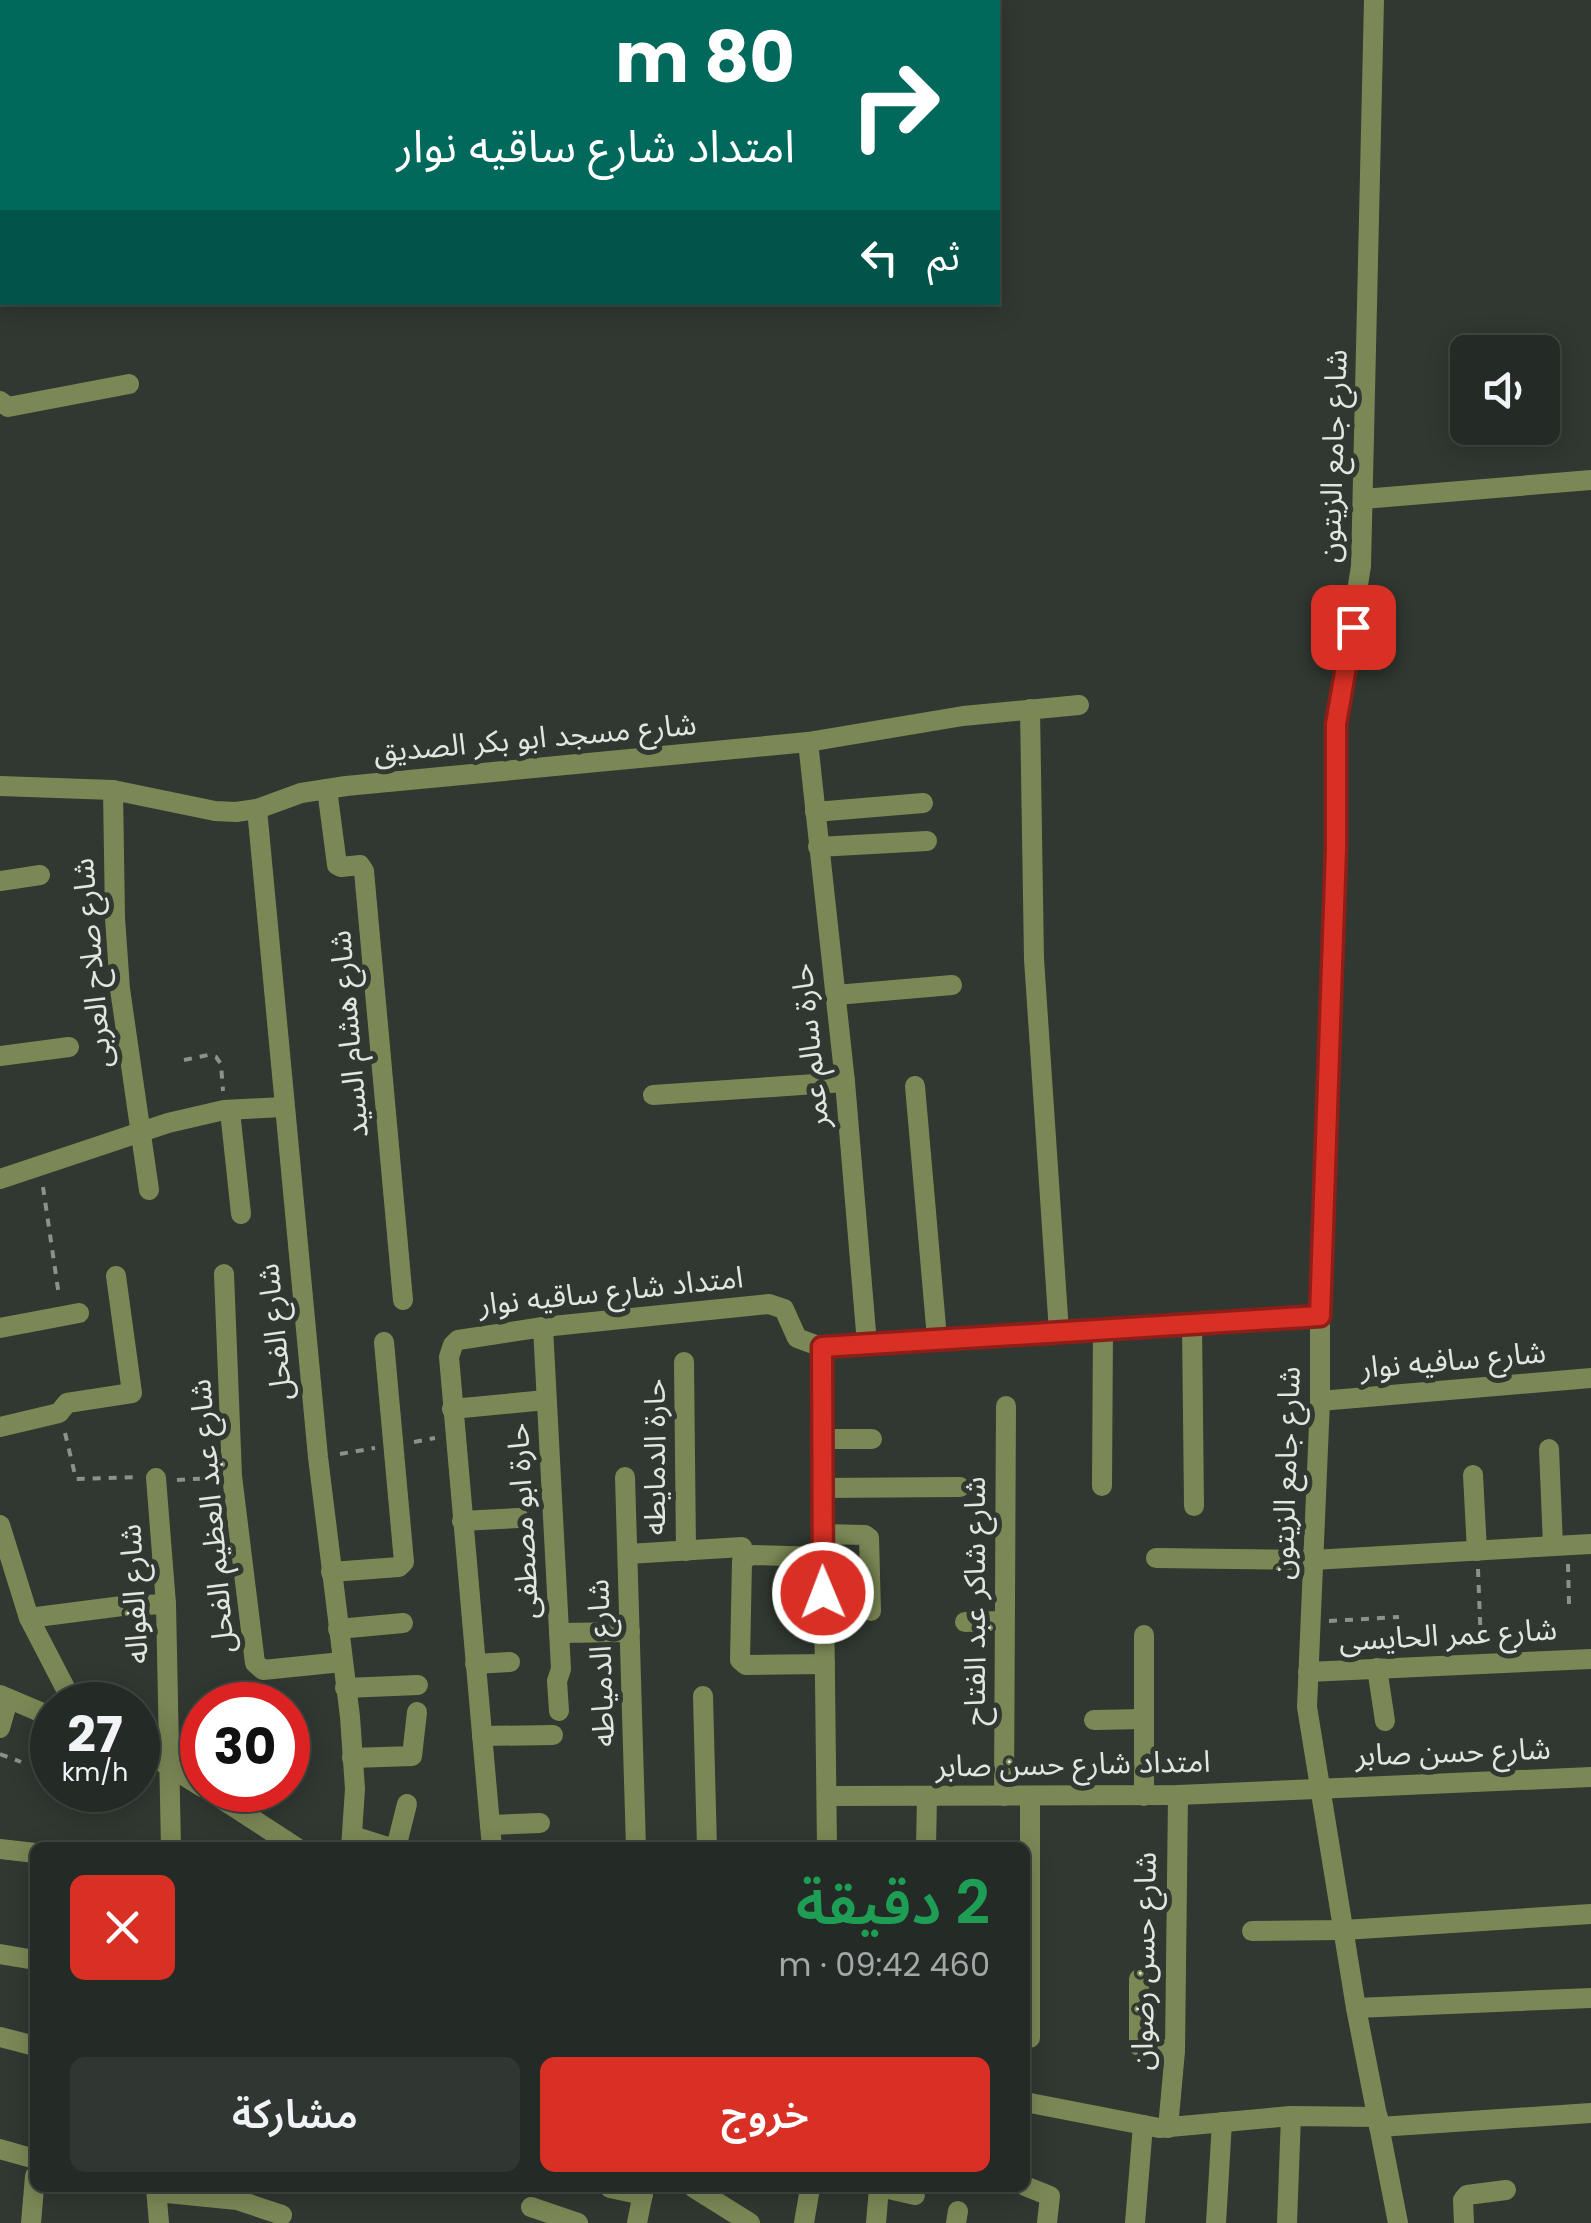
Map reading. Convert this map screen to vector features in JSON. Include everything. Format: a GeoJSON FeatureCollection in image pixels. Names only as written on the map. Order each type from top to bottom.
{"type":"FeatureCollection","features":[{"type":"Feature","properties":{"kind":"street","name":"شارع جامع الزيتون"},"geometry":{"type":"LineString","coordinates":[[1374,0],[1361,566],[1336,724],[1336,869],[1307,1707],[1356,2008],[1398,2223]]}},
{"type":"Feature","properties":{"kind":"street"},"geometry":{"type":"LineString","coordinates":[[0,401],[8,407],[129,384]]}},
{"type":"Feature","properties":{"kind":"street"},"geometry":{"type":"LineString","coordinates":[[1364,498],[1591,480]]}},
{"type":"Feature","properties":{"kind":"street","name":"شارع مسجد ابو بكر الصديق"},"geometry":{"type":"LineString","coordinates":[[0,786],[113,790],[215,811],[257,809],[283,798],[327,789],[808,742],[964,716],[1079,705]]}},
{"type":"Feature","properties":{"kind":"street"},"geometry":{"type":"LineString","coordinates":[[1030,709],[1035,977],[1059,1332]]}},
{"type":"Feature","properties":{"kind":"street","name":"حارة سالم عمر"},"geometry":{"type":"LineString","coordinates":[[808,742],[836,994],[867,1344]]}},
{"type":"Feature","properties":{"kind":"street","name":"شارع هشام السيد"},"geometry":{"type":"LineString","coordinates":[[327,789],[337,865],[360,865],[364,871],[403,1300]]}},
{"type":"Feature","properties":{"kind":"street","name":"شارع صلاح العربى"},"geometry":{"type":"LineString","coordinates":[[113,790],[120,989],[148,1190]]}},
{"type":"Feature","properties":{"kind":"street"},"geometry":{"type":"LineString","coordinates":[[814,812],[923,803]]}},
{"type":"Feature","properties":{"kind":"street","name":"شارع الفحل"},"geometry":{"type":"LineString","coordinates":[[257,809],[283,1107],[346,1688],[352,1758],[352,1842]]}},
{"type":"Feature","properties":{"kind":"street"},"geometry":{"type":"LineString","coordinates":[[818,847],[926,840]]}},
{"type":"Feature","properties":{"kind":"street"},"geometry":{"type":"LineString","coordinates":[[0,881],[40,875]]}},
{"type":"Feature","properties":{"kind":"street"},"geometry":{"type":"LineString","coordinates":[[836,994],[952,985]]}},
{"type":"Feature","properties":{"kind":"street"},"geometry":{"type":"LineString","coordinates":[[0,1056],[69,1047]]}},
{"type":"Feature","properties":{"kind":"street"},"geometry":{"type":"LineString","coordinates":[[652,1096],[844,1082]]}},
{"type":"Feature","properties":{"kind":"street"},"geometry":{"type":"LineString","coordinates":[[914,1086],[936,1338]]}},
{"type":"Feature","properties":{"kind":"street"},"geometry":{"type":"LineString","coordinates":[[0,1179],[140,1131],[227,1111],[283,1107]]}},
{"type":"Feature","properties":{"kind":"street"},"geometry":{"type":"LineString","coordinates":[[227,1111],[240,1214]]}},
{"type":"Feature","properties":{"kind":"street","name":"شارع عبد العظيم الفحل"},"geometry":{"type":"LineString","coordinates":[[224,1274],[232,1476],[258,1668],[342,1662]]}},
{"type":"Feature","properties":{"kind":"street"},"geometry":{"type":"LineString","coordinates":[[0,1427],[62,1412],[65,1404],[132,1393],[116,1276]]}},
{"type":"Feature","properties":{"kind":"street","name":"امتداد شارع ساقيه نوار"},"geometry":{"type":"LineString","coordinates":[[491,1842],[452,1409],[452,1345],[464,1338],[769,1304],[784,1309],[797,1338],[822,1347]]}},
{"type":"Feature","properties":{"kind":"street"},"geometry":{"type":"LineString","coordinates":[[0,1328],[70,1314]]}},
{"type":"Feature","properties":{"kind":"street"},"geometry":{"type":"LineString","coordinates":[[827,1842],[822,1347],[1320,1316]]}},
{"type":"Feature","properties":{"kind":"street"},"geometry":{"type":"LineString","coordinates":[[1192,1324],[1194,1506]]}},
{"type":"Feature","properties":{"kind":"street","name":"حارة ابو مصطفى"},"geometry":{"type":"LineString","coordinates":[[543,1328],[559,1710]]}},
{"type":"Feature","properties":{"kind":"street"},"geometry":{"type":"LineString","coordinates":[[1102,1486],[1103,1329]]}},
{"type":"Feature","properties":{"kind":"street"},"geometry":{"type":"LineString","coordinates":[[331,1572],[399,1567],[404,1562],[384,1342]]}},
{"type":"Feature","properties":{"kind":"street","name":"حارة الدمايطه"},"geometry":{"type":"LineString","coordinates":[[684,1362],[686,1551]]}},
{"type":"Feature","properties":{"kind":"street","name":"شارع سافيه نوار"},"geometry":{"type":"LineString","coordinates":[[1320,1401],[1591,1378]]}},
{"type":"Feature","properties":{"kind":"street"},"geometry":{"type":"LineString","coordinates":[[452,1409],[546,1400]]}},
{"type":"Feature","properties":{"kind":"street","name":"شارع شاكر عبد الفتاح"},"geometry":{"type":"LineString","coordinates":[[1004,1796],[1006,1406]]}},
{"type":"Feature","properties":{"kind":"street"},"geometry":{"type":"LineString","coordinates":[[821,1440],[872,1439]]}},
{"type":"Feature","properties":{"kind":"street"},"geometry":{"type":"LineString","coordinates":[[1550,1449],[1560,1546]]}},
{"type":"Feature","properties":{"kind":"street"},"geometry":{"type":"LineString","coordinates":[[1473,1475],[1477,1550]]}},
{"type":"Feature","properties":{"kind":"street","name":"شارع الدمياطه"},"geometry":{"type":"LineString","coordinates":[[625,1477],[636,1842]]}},
{"type":"Feature","properties":{"kind":"street","name":"شارع الفواله"},"geometry":{"type":"LineString","coordinates":[[156,1478],[166,1604],[171,1842]]}},
{"type":"Feature","properties":{"kind":"street"},"geometry":{"type":"LineString","coordinates":[[821,1488],[960,1487]]}},
{"type":"Feature","properties":{"kind":"street"},"geometry":{"type":"LineString","coordinates":[[462,1521],[519,1518]]}},
{"type":"Feature","properties":{"kind":"street"},"geometry":{"type":"LineString","coordinates":[[0,1525],[28,1618],[62,1682]]}},
{"type":"Feature","properties":{"kind":"street"},"geometry":{"type":"LineString","coordinates":[[822,1534],[865,1534],[869,1538],[870,1611]]}},
{"type":"Feature","properties":{"kind":"street"},"geometry":{"type":"LineString","coordinates":[[1156,1558],[1313,1560],[1591,1544]]}},
{"type":"Feature","properties":{"kind":"street"},"geometry":{"type":"LineString","coordinates":[[628,1554],[742,1547]]}},
{"type":"Feature","properties":{"kind":"street"},"geometry":{"type":"LineString","coordinates":[[822,1557],[751,1555],[742,1561],[740,1660],[746,1665],[825,1664]]}},
{"type":"Feature","properties":{"kind":"street"},"geometry":{"type":"LineString","coordinates":[[28,1618],[166,1604]]}},
{"type":"Feature","properties":{"kind":"street"},"geometry":{"type":"LineString","coordinates":[[965,1622],[1004,1621]]}},
{"type":"Feature","properties":{"kind":"street"},"geometry":{"type":"LineString","coordinates":[[338,1629],[403,1623]]}},
{"type":"Feature","properties":{"kind":"street"},"geometry":{"type":"LineString","coordinates":[[558,1632],[630,1632]]}},
{"type":"Feature","properties":{"kind":"street"},"geometry":{"type":"LineString","coordinates":[[1144,1635],[1144,1796]]}},
{"type":"Feature","properties":{"kind":"street","name":"شارع عمر الحايسى"},"geometry":{"type":"LineString","coordinates":[[1308,1672],[1591,1659]]}},
{"type":"Feature","properties":{"kind":"street"},"geometry":{"type":"LineString","coordinates":[[475,1664],[510,1662]]}},
{"type":"Feature","properties":{"kind":"street"},"geometry":{"type":"LineString","coordinates":[[1377,1668],[1384,1721]]}},
{"type":"Feature","properties":{"kind":"street"},"geometry":{"type":"LineString","coordinates":[[346,1688],[418,1685]]}},
{"type":"Feature","properties":{"kind":"street"},"geometry":{"type":"LineString","coordinates":[[703,1696],[707,1842]]}},
{"type":"Feature","properties":{"kind":"street"},"geometry":{"type":"LineString","coordinates":[[0,1728],[4,1698],[30,1708]]}},
{"type":"Feature","properties":{"kind":"street"},"geometry":{"type":"LineString","coordinates":[[352,1758],[412,1756],[416,1712]]}},
{"type":"Feature","properties":{"kind":"street"},"geometry":{"type":"LineString","coordinates":[[1094,1720],[1144,1719]]}},
{"type":"Feature","properties":{"kind":"street"},"geometry":{"type":"LineString","coordinates":[[482,1736],[552,1736]]}},
{"type":"Feature","properties":{"kind":"street"},"geometry":{"type":"LineString","coordinates":[[160,1759],[180,1771]]}},
{"type":"Feature","properties":{"kind":"street","name":"شارع حسن صابر"},"geometry":{"type":"LineString","coordinates":[[1318,1788],[1591,1777]]}},
{"type":"Feature","properties":{"kind":"street","name":"امتداد شارع حسن صابر"},"geometry":{"type":"LineString","coordinates":[[828,1796],[1178,1796],[1318,1788]]}},
{"type":"Feature","properties":{"kind":"street"},"geometry":{"type":"LineString","coordinates":[[926,1842],[927,1796]]}},
{"type":"Feature","properties":{"kind":"street"},"geometry":{"type":"LineString","coordinates":[[1030,1796],[1030,2038]]}},
{"type":"Feature","properties":{"kind":"street","name":"شارع حسن رضوان"},"geometry":{"type":"LineString","coordinates":[[1168,2128],[1175,2051],[1178,1796]]}},
{"type":"Feature","properties":{"kind":"street"},"geometry":{"type":"LineString","coordinates":[[395,1842],[407,1804]]}},
{"type":"Feature","properties":{"kind":"street"},"geometry":{"type":"LineString","coordinates":[[241,1812],[287,1842]]}},
{"type":"Feature","properties":{"kind":"street"},"geometry":{"type":"LineString","coordinates":[[490,1825],[540,1823]]}},
{"type":"Feature","properties":{"kind":"street"},"geometry":{"type":"LineString","coordinates":[[0,1849],[30,1852]]}},
{"type":"Feature","properties":{"kind":"street"},"geometry":{"type":"LineString","coordinates":[[1252,1931],[1344,1930],[1591,1914]]}},
{"type":"Feature","properties":{"kind":"street"},"geometry":{"type":"LineString","coordinates":[[0,1954],[30,1959]]}},
{"type":"Feature","properties":{"kind":"street"},"geometry":{"type":"LineString","coordinates":[[1138,1979],[1139,2046],[1175,2051]]}},
{"type":"Feature","properties":{"kind":"street"},"geometry":{"type":"LineString","coordinates":[[1356,2008],[1591,1998]]}},
{"type":"Feature","properties":{"kind":"street"},"geometry":{"type":"LineString","coordinates":[[0,2038],[30,2045]]}},
{"type":"Feature","properties":{"kind":"street"},"geometry":{"type":"LineString","coordinates":[[1030,2103],[1168,2128],[1291,2116],[1378,2122],[1591,2113]]}},
{"type":"Feature","properties":{"kind":"street"},"geometry":{"type":"LineString","coordinates":[[1287,2223],[1291,2116]]}},
{"type":"Feature","properties":{"kind":"street"},"geometry":{"type":"LineString","coordinates":[[1216,2223],[1222,2122]]}},
{"type":"Feature","properties":{"kind":"street"},"geometry":{"type":"LineString","coordinates":[[1135,2223],[1143,2125]]}},
{"type":"Feature","properties":{"kind":"street"},"geometry":{"type":"LineString","coordinates":[[0,2149],[30,2158]]}},
{"type":"Feature","properties":{"kind":"street"},"geometry":{"type":"LineString","coordinates":[[1030,2188],[1050,2196],[1048,2223]]}},
{"type":"Feature","properties":{"kind":"street"},"geometry":{"type":"LineString","coordinates":[[1464,2223],[1463,2200],[1468,2195],[1506,2190]]}},
{"type":"Feature","properties":{"kind":"street"},"geometry":{"type":"LineString","coordinates":[[30,2223],[33,2192]]}},
{"type":"Feature","properties":{"kind":"street"},"geometry":{"type":"LineString","coordinates":[[156,2192],[158,2223]]}},
{"type":"Feature","properties":{"kind":"street"},"geometry":{"type":"LineString","coordinates":[[172,2192],[238,2200],[282,2215]]}},
{"type":"Feature","properties":{"kind":"street"},"geometry":{"type":"LineString","coordinates":[[637,2223],[644,2192]]}},
{"type":"Feature","properties":{"kind":"street"},"geometry":{"type":"LineString","coordinates":[[700,2192],[750,2223]]}},
{"type":"Feature","properties":{"kind":"street"},"geometry":{"type":"LineString","coordinates":[[804,2223],[809,2192]]}},
{"type":"Feature","properties":{"kind":"street"},"geometry":{"type":"LineString","coordinates":[[876,2223],[880,2192]]}},
{"type":"Feature","properties":{"kind":"street"},"geometry":{"type":"LineString","coordinates":[[898,2192],[915,2196]]}},
{"type":"Feature","properties":{"kind":"street"},"geometry":{"type":"LineString","coordinates":[[530,2207],[578,2223]]}},
{"type":"Feature","properties":{"kind":"path"},"geometry":{"type":"LineString","coordinates":[[184,1060],[216,1056],[221,1064],[227,1111]]}},
{"type":"Feature","properties":{"kind":"path"},"geometry":{"type":"LineString","coordinates":[[40,1166],[70,1314]]}},
{"type":"Feature","properties":{"kind":"path"},"geometry":{"type":"LineString","coordinates":[[62,1412],[76,1480],[232,1476]]}},
{"type":"Feature","properties":{"kind":"path"},"geometry":{"type":"LineString","coordinates":[[1560,1546],[1569,1604]]}},
{"type":"Feature","properties":{"kind":"path"},"geometry":{"type":"LineString","coordinates":[[1477,1550],[1482,1664]]}},
{"type":"Feature","properties":{"kind":"path"},"geometry":{"type":"LineString","coordinates":[[1310,1622],[1399,1617]]}},
{"type":"Feature","properties":{"kind":"path"},"geometry":{"type":"LineString","coordinates":[[0,1754],[22,1762]]}},
{"type":"Feature","properties":{"kind":"route"},"geometry":{"type":"LineString","coordinates":[[823,1593],[822,1347],[1320,1316],[1336,849],[1336,724],[1353,627]]}}]}
